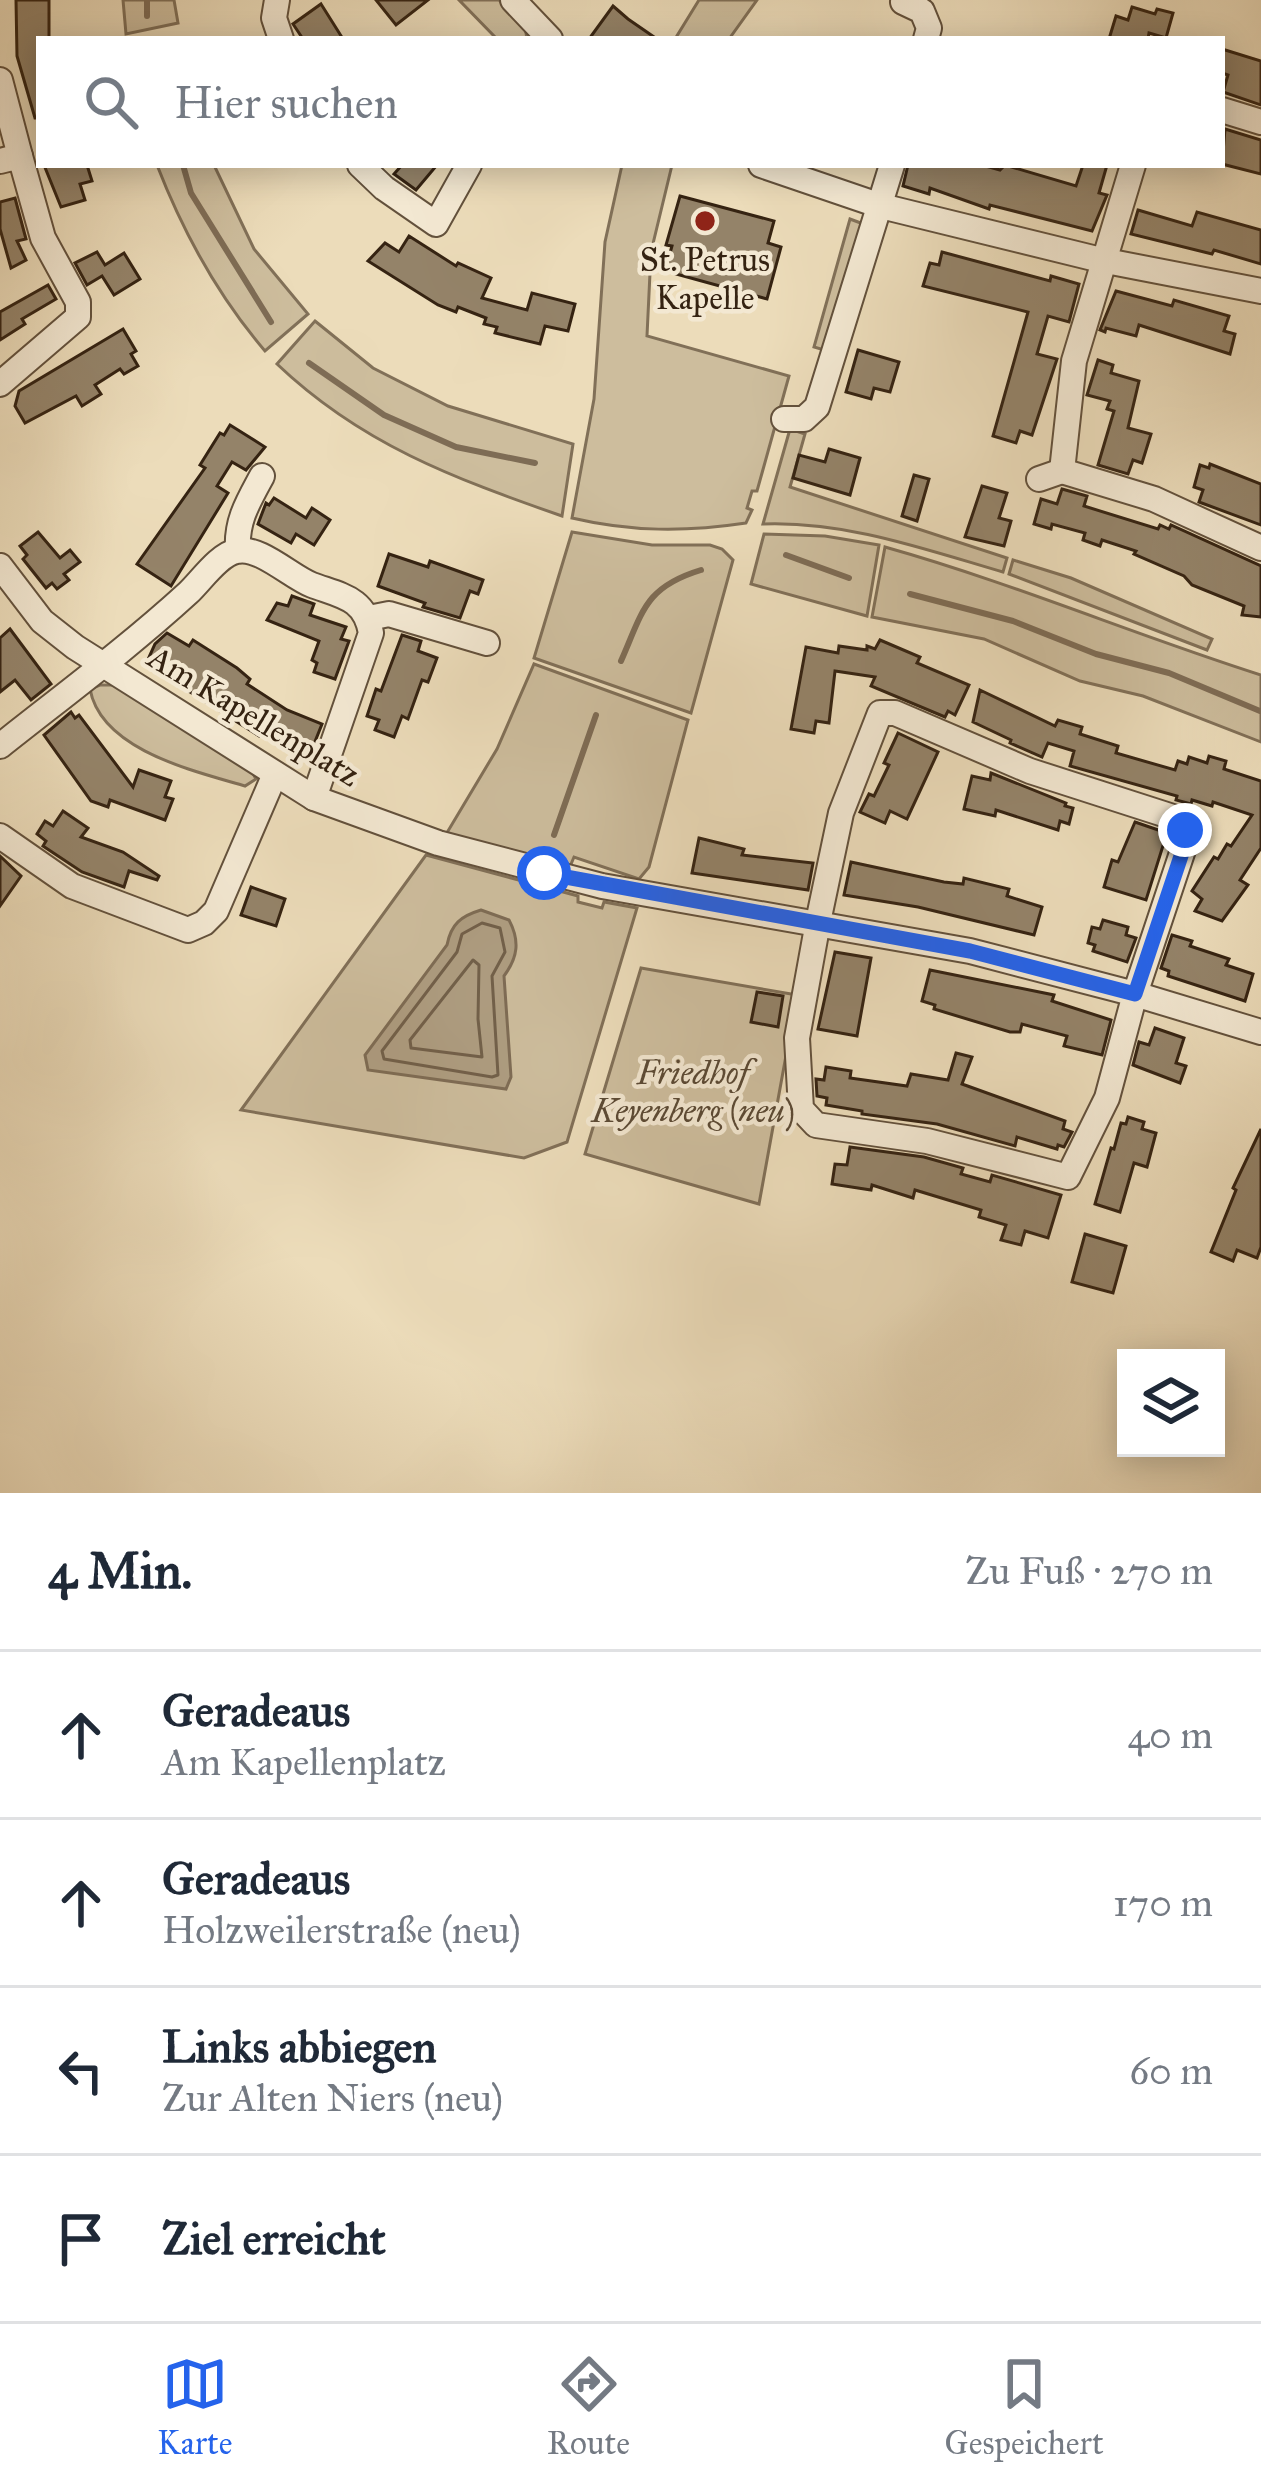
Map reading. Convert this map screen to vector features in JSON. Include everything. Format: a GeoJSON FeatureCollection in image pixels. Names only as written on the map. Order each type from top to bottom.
{"type":"FeatureCollection","features":[{"type":"Feature","properties":{"kind":"street"},"geometry":{"type":"LineString","coordinates":[[277,0],[274,18],[280,36]]}},
{"type":"Feature","properties":{"kind":"street"},"geometry":{"type":"LineString","coordinates":[[513,0],[545,36]]}},
{"type":"Feature","properties":{"kind":"street"},"geometry":{"type":"LineString","coordinates":[[903,2],[922,11],[927,36]]}},
{"type":"Feature","properties":{"kind":"street"},"geometry":{"type":"LineString","coordinates":[[0,80],[10,158],[43,238],[79,302],[78,316],[0,384]]}},
{"type":"Feature","properties":{"kind":"street"},"geometry":{"type":"LineString","coordinates":[[1225,111],[1261,122]]}},
{"type":"Feature","properties":{"kind":"street"},"geometry":{"type":"LineString","coordinates":[[364,168],[436,224],[468,168]]}},
{"type":"Feature","properties":{"kind":"street"},"geometry":{"type":"LineString","coordinates":[[770,168],[880,206],[1101,260],[1261,291]]}},
{"type":"Feature","properties":{"kind":"street"},"geometry":{"type":"LineString","coordinates":[[784,419],[803,419],[818,407],[891,168]]}},
{"type":"Feature","properties":{"kind":"street"},"geometry":{"type":"LineString","coordinates":[[1132,168],[1074,361],[1050,475],[1154,500],[1261,548]]}},
{"type":"Feature","properties":{"kind":"street"},"geometry":{"type":"LineString","coordinates":[[238,550],[236,530],[262,476]]}},
{"type":"Feature","properties":{"kind":"street"},"geometry":{"type":"LineString","coordinates":[[238,550],[253,553],[304,582],[356,600],[369,618],[371,633],[314,798]]}},
{"type":"Feature","properties":{"kind":"street"},"geometry":{"type":"LineString","coordinates":[[0,746],[238,550]]}},
{"type":"Feature","properties":{"kind":"street","name":"Am Kapellenplatz"},"geometry":{"type":"LineString","coordinates":[[0,566],[42,621],[101,664],[314,798],[438,843],[544,873],[970,951],[1261,1032]]}},
{"type":"Feature","properties":{"kind":"street"},"geometry":{"type":"LineString","coordinates":[[369,618],[389,614],[487,643]]}},
{"type":"Feature","properties":{"kind":"street"},"geometry":{"type":"LineString","coordinates":[[880,713],[895,713],[1030,771],[1176,818],[1185,830],[1183,850],[1135,994],[1107,1097],[1068,1178],[927,1141],[816,1125],[801,1108],[796,1045],[841,813],[880,713]]}},
{"type":"Feature","properties":{"kind":"street"},"geometry":{"type":"LineString","coordinates":[[0,836],[72,886],[188,930],[204,923],[216,910],[275,774]]}},
{"type":"Feature","properties":{"kind":"green space"},"geometry":{"type":"Polygon","coordinates":[[[123,0],[174,0],[178,23],[126,34],[123,0]]]}},
{"type":"Feature","properties":{"kind":"green space"},"geometry":{"type":"Polygon","coordinates":[[[459,0],[499,0],[525,27],[526,36],[494,36],[459,0]]]}},
{"type":"Feature","properties":{"kind":"green space"},"geometry":{"type":"Polygon","coordinates":[[[699,0],[757,0],[731,36],[677,36],[699,0]]]}},
{"type":"Feature","properties":{"kind":"green space"},"geometry":{"type":"Polygon","coordinates":[[[158,168],[215,168],[254,249],[308,314],[265,351],[232,308],[178,215],[158,168]]]}},
{"type":"Feature","properties":{"kind":"green space"},"geometry":{"type":"Polygon","coordinates":[[[621,168],[671,168],[651,252],[647,336],[789,376],[746,523],[659,529],[572,518],[594,399],[605,242],[621,168]]]}},
{"type":"Feature","properties":{"kind":"green space"},"geometry":{"type":"Polygon","coordinates":[[[850,219],[866,225],[824,350],[814,347],[850,219]]]}},
{"type":"Feature","properties":{"kind":"green space"},"geometry":{"type":"Polygon","coordinates":[[[315,321],[373,368],[448,406],[573,444],[562,516],[410,456],[309,392],[277,364],[315,321]]]}},
{"type":"Feature","properties":{"kind":"green space"},"geometry":{"type":"Polygon","coordinates":[[[790,429],[805,434],[790,487],[1007,558],[1003,572],[855,532],[763,524],[790,429]]]}},
{"type":"Feature","properties":{"kind":"green space"},"geometry":{"type":"Polygon","coordinates":[[[572,532],[652,545],[710,545],[733,560],[691,713],[534,658],[572,532]]]}},
{"type":"Feature","properties":{"kind":"green space"},"geometry":{"type":"Polygon","coordinates":[[[764,534],[825,536],[879,545],[867,616],[751,584],[764,534]]]}},
{"type":"Feature","properties":{"kind":"green space"},"geometry":{"type":"Polygon","coordinates":[[[885,547],[1261,675],[1261,742],[1143,696],[1080,681],[984,639],[872,617],[885,547]]]}},
{"type":"Feature","properties":{"kind":"green space"},"geometry":{"type":"Polygon","coordinates":[[[1013,560],[1071,578],[1212,639],[1207,650],[1009,574],[1013,560]]]}},
{"type":"Feature","properties":{"kind":"green space"},"geometry":{"type":"Polygon","coordinates":[[[534,664],[688,720],[649,867],[639,879],[574,857],[569,869],[445,836],[497,749],[534,664]]]}},
{"type":"Feature","properties":{"kind":"green space"},"geometry":{"type":"Polygon","coordinates":[[[117,685],[250,768],[256,779],[245,786],[224,780],[176,765],[130,743],[98,710],[90,689],[117,685]]]}},
{"type":"Feature","properties":{"kind":"green space"},"geometry":{"type":"Polygon","coordinates":[[[426,855],[578,896],[578,902],[637,908],[567,1142],[524,1158],[241,1110],[426,855]]]}},
{"type":"Feature","properties":{"kind":"green space","name":"Friedhof Keyenberg (neu)"},"geometry":{"type":"Polygon","coordinates":[[[641,968],[797,995],[759,1204],[585,1154],[641,968]]]}},
{"type":"Feature","properties":{"kind":"water"},"geometry":{"type":"Polygon","coordinates":[[[481,910],[509,920],[516,942],[504,976],[511,1077],[506,1089],[368,1070],[365,1055],[447,945],[454,926],[481,910]]]}},
{"type":"Feature","properties":{"kind":"building"},"geometry":{"type":"Polygon","coordinates":[[[16,0],[49,0],[49,36],[36,36],[36,118],[35,118],[17,56],[16,0]]]}},
{"type":"Feature","properties":{"kind":"building"},"geometry":{"type":"Polygon","coordinates":[[[376,0],[428,0],[396,25],[376,0]]]}},
{"type":"Feature","properties":{"kind":"building"},"geometry":{"type":"Polygon","coordinates":[[[321,4],[341,36],[301,36],[293,24],[321,4]]]}},
{"type":"Feature","properties":{"kind":"building"},"geometry":{"type":"Polygon","coordinates":[[[613,6],[653,36],[591,36],[613,6]]]}},
{"type":"Feature","properties":{"kind":"building"},"geometry":{"type":"Polygon","coordinates":[[[1132,7],[1173,13],[1167,36],[1110,36],[1116,16],[1128,20],[1132,7]]]}},
{"type":"Feature","properties":{"kind":"building"},"geometry":{"type":"Polygon","coordinates":[[[1225,50],[1261,61],[1261,105],[1225,93],[1225,50]]]}},
{"type":"Feature","properties":{"kind":"building"},"geometry":{"type":"Polygon","coordinates":[[[1225,129],[1261,140],[1261,174],[1225,165],[1225,129]]]}},
{"type":"Feature","properties":{"kind":"building"},"geometry":{"type":"Polygon","coordinates":[[[45,168],[88,168],[92,181],[80,184],[85,200],[61,207],[45,168]]]}},
{"type":"Feature","properties":{"kind":"building"},"geometry":{"type":"Polygon","coordinates":[[[399,168],[434,168],[416,190],[394,174],[399,168]]]}},
{"type":"Feature","properties":{"kind":"building"},"geometry":{"type":"Polygon","coordinates":[[[907,168],[1015,168],[1076,186],[1082,168],[1106,168],[1099,193],[1107,195],[1092,231],[990,205],[989,209],[930,188],[929,194],[903,186],[907,168]]]}},
{"type":"Feature","properties":{"kind":"building"},"geometry":{"type":"Polygon","coordinates":[[[680,196],[774,221],[768,243],[781,247],[767,299],[665,271],[672,246],[666,245],[680,196]]]}},
{"type":"Feature","properties":{"kind":"building"},"geometry":{"type":"Polygon","coordinates":[[[15,198],[26,239],[17,241],[26,260],[11,268],[0,229],[0,202],[15,198]]]}},
{"type":"Feature","properties":{"kind":"building"},"geometry":{"type":"Polygon","coordinates":[[[1138,210],[1192,226],[1197,212],[1261,230],[1261,264],[1131,234],[1138,210]]]}},
{"type":"Feature","properties":{"kind":"building"},"geometry":{"type":"Polygon","coordinates":[[[409,236],[456,266],[491,278],[482,298],[527,310],[532,293],[575,304],[568,331],[545,326],[540,344],[495,333],[497,327],[484,324],[486,318],[438,305],[368,261],[385,243],[399,252],[409,236]]]}},
{"type":"Feature","properties":{"kind":"building"},"geometry":{"type":"Polygon","coordinates":[[[97,252],[105,265],[124,253],[140,279],[114,295],[102,276],[87,285],[75,263],[97,252]]]}},
{"type":"Feature","properties":{"kind":"building"},"geometry":{"type":"Polygon","coordinates":[[[942,252],[1050,281],[1051,276],[1079,284],[1069,322],[1048,316],[1037,354],[1057,359],[1032,435],[1020,431],[1016,443],[993,436],[1028,312],[923,286],[930,263],[939,265],[942,252]]]}},
{"type":"Feature","properties":{"kind":"building"},"geometry":{"type":"Polygon","coordinates":[[[48,285],[56,299],[22,319],[25,324],[0,340],[0,312],[48,285]]]}},
{"type":"Feature","properties":{"kind":"building"},"geometry":{"type":"Polygon","coordinates":[[[1116,291],[1172,306],[1174,300],[1229,316],[1224,331],[1235,334],[1230,354],[1139,325],[1136,336],[1100,330],[1116,291]]]}},
{"type":"Feature","properties":{"kind":"building"},"geometry":{"type":"Polygon","coordinates":[[[123,329],[136,351],[131,354],[138,366],[124,374],[120,369],[95,385],[101,394],[82,406],[76,396],[25,423],[15,406],[19,391],[123,329]]]}},
{"type":"Feature","properties":{"kind":"building"},"geometry":{"type":"Polygon","coordinates":[[[858,350],[899,362],[890,392],[874,388],[871,399],[846,392],[858,350]]]}},
{"type":"Feature","properties":{"kind":"building"},"geometry":{"type":"Polygon","coordinates":[[[1098,360],[1113,365],[1111,373],[1139,381],[1128,428],[1151,434],[1142,463],[1133,460],[1128,474],[1098,465],[1114,411],[1107,409],[1110,401],[1087,395],[1098,360]]]}},
{"type":"Feature","properties":{"kind":"building"},"geometry":{"type":"Polygon","coordinates":[[[230,425],[265,447],[246,470],[232,462],[217,486],[228,493],[171,586],[137,564],[205,468],[200,465],[220,433],[224,435],[230,425]]]}},
{"type":"Feature","properties":{"kind":"building"},"geometry":{"type":"Polygon","coordinates":[[[829,449],[860,458],[850,495],[793,478],[799,455],[825,462],[829,449]]]}},
{"type":"Feature","properties":{"kind":"building"},"geometry":{"type":"Polygon","coordinates":[[[1210,464],[1261,484],[1261,525],[1199,502],[1203,490],[1194,487],[1200,465],[1209,468],[1210,464]]]}},
{"type":"Feature","properties":{"kind":"building"},"geometry":{"type":"Polygon","coordinates":[[[914,475],[929,479],[917,521],[902,516],[914,475]]]}},
{"type":"Feature","properties":{"kind":"building"},"geometry":{"type":"Polygon","coordinates":[[[982,486],[1007,493],[999,518],[1011,521],[1004,546],[965,537],[982,486]]]}},
{"type":"Feature","properties":{"kind":"building"},"geometry":{"type":"Polygon","coordinates":[[[1062,489],[1087,496],[1084,506],[1158,529],[1171,525],[1261,566],[1261,617],[1242,615],[1244,606],[1192,585],[1184,576],[1134,554],[1136,551],[1102,540],[1100,546],[1083,540],[1085,533],[1052,524],[1051,529],[1034,524],[1041,499],[1057,504],[1062,489]]]}},
{"type":"Feature","properties":{"kind":"building"},"geometry":{"type":"Polygon","coordinates":[[[274,498],[306,518],[312,508],[330,520],[314,545],[296,534],[291,543],[258,524],[266,503],[274,498]]]}},
{"type":"Feature","properties":{"kind":"building"},"geometry":{"type":"Polygon","coordinates":[[[38,532],[60,558],[70,550],[80,562],[64,574],[69,580],[57,589],[52,583],[46,588],[23,559],[27,555],[20,546],[38,532]]]}},
{"type":"Feature","properties":{"kind":"building"},"geometry":{"type":"Polygon","coordinates":[[[389,554],[428,567],[430,561],[483,580],[478,594],[470,591],[460,618],[423,607],[425,603],[378,586],[389,554]]]}},
{"type":"Feature","properties":{"kind":"building"},"geometry":{"type":"Polygon","coordinates":[[[292,596],[314,604],[310,615],[346,627],[341,639],[349,641],[335,679],[314,672],[317,663],[312,660],[319,641],[267,620],[277,603],[288,606],[292,596]]]}},
{"type":"Feature","properties":{"kind":"building"},"geometry":{"type":"Polygon","coordinates":[[[10,629],[51,684],[31,700],[15,680],[0,692],[0,638],[10,629]]]}},
{"type":"Feature","properties":{"kind":"building"},"geometry":{"type":"Polygon","coordinates":[[[167,633],[189,646],[193,640],[237,668],[250,679],[247,684],[287,710],[322,724],[308,759],[291,752],[294,745],[259,736],[146,664],[155,644],[167,633]]]}},
{"type":"Feature","properties":{"kind":"building"},"geometry":{"type":"Polygon","coordinates":[[[402,635],[421,641],[418,651],[437,658],[428,682],[422,680],[408,719],[402,716],[394,737],[375,730],[379,720],[367,716],[402,635]]]}},
{"type":"Feature","properties":{"kind":"building"},"geometry":{"type":"Polygon","coordinates":[[[880,640],[920,657],[917,663],[969,685],[955,715],[948,711],[945,717],[871,686],[875,677],[835,671],[829,723],[816,721],[814,733],[791,729],[806,647],[838,653],[839,646],[875,649],[880,640]]]}},
{"type":"Feature","properties":{"kind":"building"},"geometry":{"type":"Polygon","coordinates":[[[980,690],[1055,726],[1058,720],[1082,727],[1080,734],[1118,746],[1116,753],[1175,770],[1178,761],[1187,764],[1189,757],[1207,763],[1209,756],[1226,761],[1224,769],[1261,781],[1261,848],[1240,880],[1248,885],[1222,921],[1195,911],[1202,899],[1192,891],[1214,857],[1218,859],[1227,844],[1231,846],[1252,815],[1213,802],[1212,806],[1176,800],[1177,796],[1070,766],[1074,751],[1048,743],[1042,757],[1010,743],[973,722],[980,690]]]}},
{"type":"Feature","properties":{"kind":"building"},"geometry":{"type":"Polygon","coordinates":[[[71,712],[75,718],[79,715],[133,787],[139,770],[171,781],[165,797],[173,799],[165,820],[110,800],[108,807],[91,801],[44,735],[71,712]]]}},
{"type":"Feature","properties":{"kind":"building"},"geometry":{"type":"Polygon","coordinates":[[[898,733],[938,752],[907,819],[890,811],[885,823],[860,812],[889,765],[884,763],[898,733]]]}},
{"type":"Feature","properties":{"kind":"building"},"geometry":{"type":"Polygon","coordinates":[[[991,773],[1066,803],[1073,808],[1069,824],[1060,821],[1058,830],[996,810],[995,816],[964,809],[972,776],[990,780],[991,773]]]}},
{"type":"Feature","properties":{"kind":"building"},"geometry":{"type":"Polygon","coordinates":[[[63,811],[88,828],[81,837],[123,852],[159,876],[157,880],[129,871],[124,887],[82,872],[43,846],[46,841],[37,834],[45,821],[53,826],[63,811]]]}},
{"type":"Feature","properties":{"kind":"building"},"geometry":{"type":"Polygon","coordinates":[[[1135,822],[1167,833],[1146,900],[1104,887],[1112,860],[1118,862],[1135,822]]]}},
{"type":"Feature","properties":{"kind":"building"},"geometry":{"type":"Polygon","coordinates":[[[699,838],[744,849],[742,855],[813,863],[808,890],[692,873],[699,838]]]}},
{"type":"Feature","properties":{"kind":"building"},"geometry":{"type":"Polygon","coordinates":[[[0,856],[21,876],[0,906],[0,856]]]}},
{"type":"Feature","properties":{"kind":"building"},"geometry":{"type":"Polygon","coordinates":[[[851,862],[944,882],[963,884],[964,878],[1009,889],[1007,896],[1042,907],[1034,935],[844,895],[851,862]]]}},
{"type":"Feature","properties":{"kind":"building"},"geometry":{"type":"Polygon","coordinates":[[[251,887],[285,899],[276,926],[241,915],[251,887]]]}},
{"type":"Feature","properties":{"kind":"building"},"geometry":{"type":"Polygon","coordinates":[[[1103,920],[1128,927],[1126,935],[1136,938],[1127,962],[1093,951],[1095,945],[1088,943],[1092,927],[1100,929],[1103,920]]]}},
{"type":"Feature","properties":{"kind":"building"},"geometry":{"type":"Polygon","coordinates":[[[1172,935],[1229,959],[1226,965],[1253,974],[1245,1001],[1168,976],[1169,971],[1161,968],[1172,935]]]}},
{"type":"Feature","properties":{"kind":"building"},"geometry":{"type":"Polygon","coordinates":[[[835,952],[871,958],[857,1036],[818,1029],[835,952]]]}},
{"type":"Feature","properties":{"kind":"building"},"geometry":{"type":"Polygon","coordinates":[[[930,970],[1054,995],[1052,1001],[1111,1020],[1102,1055],[1064,1046],[1067,1036],[1022,1024],[1020,1032],[1010,1032],[934,1009],[935,1005],[922,1001],[930,970]]]}},
{"type":"Feature","properties":{"kind":"building"},"geometry":{"type":"Polygon","coordinates":[[[757,992],[783,996],[778,1027],[751,1022],[757,992]]]}},
{"type":"Feature","properties":{"kind":"building"},"geometry":{"type":"Polygon","coordinates":[[[1155,1028],[1184,1038],[1176,1063],[1186,1066],[1180,1083],[1133,1065],[1139,1042],[1149,1045],[1155,1028]]]}},
{"type":"Feature","properties":{"kind":"building"},"geometry":{"type":"Polygon","coordinates":[[[956,1053],[972,1057],[962,1084],[1065,1121],[1063,1129],[1072,1132],[1064,1147],[1017,1137],[1015,1146],[937,1124],[826,1105],[827,1098],[817,1096],[816,1079],[824,1080],[826,1067],[851,1071],[850,1078],[907,1086],[911,1074],[948,1080],[956,1053]]]}},
{"type":"Feature","properties":{"kind":"building"},"geometry":{"type":"Polygon","coordinates":[[[1128,1117],[1156,1133],[1147,1167],[1134,1163],[1120,1212],[1095,1204],[1111,1148],[1128,1117]]]}},
{"type":"Feature","properties":{"kind":"building"},"geometry":{"type":"Polygon","coordinates":[[[1261,1129],[1261,1247],[1257,1258],[1237,1250],[1233,1261],[1211,1252],[1233,1188],[1261,1129]]]}},
{"type":"Feature","properties":{"kind":"building"},"geometry":{"type":"Polygon","coordinates":[[[850,1147],[924,1157],[963,1168],[961,1174],[990,1182],[992,1175],[1061,1195],[1048,1238],[1025,1231],[1021,1245],[1001,1240],[1006,1225],[979,1217],[981,1210],[915,1190],[913,1198],[872,1185],[871,1190],[832,1184],[835,1164],[847,1165],[850,1147]]]}},
{"type":"Feature","properties":{"kind":"building"},"geometry":{"type":"Polygon","coordinates":[[[1085,1234],[1126,1246],[1113,1293],[1072,1282],[1085,1234]]]}},
{"type":"Feature","properties":{"kind":"waterway"},"geometry":{"type":"LineString","coordinates":[[147,0],[147,16]]}},
{"type":"Feature","properties":{"kind":"waterway"},"geometry":{"type":"LineString","coordinates":[[184,168],[191,193],[271,322]]}},
{"type":"Feature","properties":{"kind":"waterway"},"geometry":{"type":"LineString","coordinates":[[309,363],[384,415],[456,447],[535,463]]}},
{"type":"Feature","properties":{"kind":"waterway"},"geometry":{"type":"LineString","coordinates":[[786,555],[849,578]]}},
{"type":"Feature","properties":{"kind":"waterway"},"geometry":{"type":"LineString","coordinates":[[621,661],[648,603],[668,584],[701,570]]}},
{"type":"Feature","properties":{"kind":"waterway"},"geometry":{"type":"LineString","coordinates":[[910,594],[1013,621],[1096,654],[1169,673],[1260,711]]}},
{"type":"Feature","properties":{"kind":"waterway"},"geometry":{"type":"LineString","coordinates":[[554,835],[596,715]]}},
{"type":"Feature","properties":{"kind":"place","name":"St. Petrus Kapelle"},"geometry":{"type":"Point","coordinates":[705,221]}},
{"type":"Feature","properties":{"kind":"route"},"geometry":{"type":"LineString","coordinates":[[544,873],[970,951],[1135,994],[1183,850],[1185,830]]}}]}
